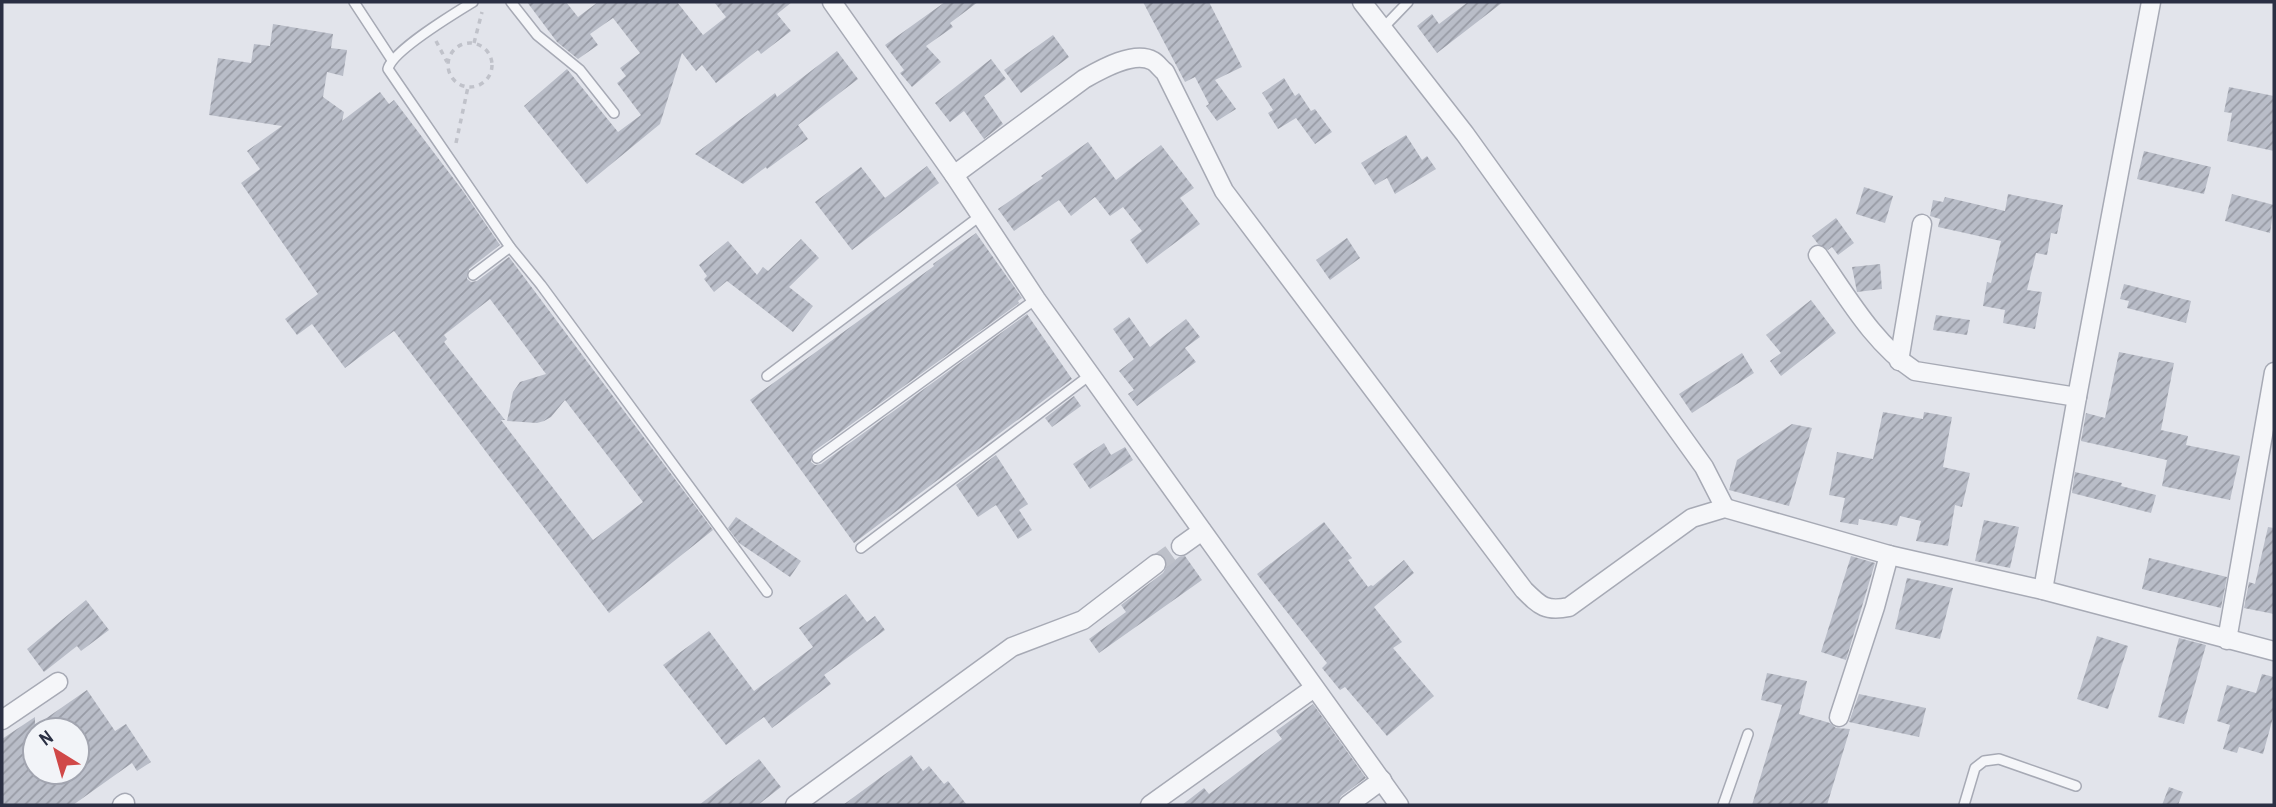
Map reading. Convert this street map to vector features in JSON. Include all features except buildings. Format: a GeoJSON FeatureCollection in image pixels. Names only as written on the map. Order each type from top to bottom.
{"type":"FeatureCollection","features":[{"type":"Feature","properties":{"kind":"street"},"geometry":{"type":"LineString","coordinates":[[832,2],[954,175],[1036,299],[1399,805]]}},
{"type":"Feature","properties":{"kind":"street"},"geometry":{"type":"LineString","coordinates":[[1362,2],[1465,134],[1704,467],[1725,508]]}},
{"type":"Feature","properties":{"kind":"street"},"geometry":{"type":"LineString","coordinates":[[2043,590],[2151,2]]}},
{"type":"Feature","properties":{"kind":"street"},"geometry":{"type":"LineString","coordinates":[[954,175],[1084,79],[1106,66],[1137,57],[1152,60],[1165,72],[1224,191],[1516,579],[1538,604],[1554,610],[1569,607],[1692,518],[1725,508],[1889,555],[2043,590],[2274,652]]}},
{"type":"Feature","properties":{"kind":"street"},"geometry":{"type":"LineString","coordinates":[[1899,361],[1922,224]]}},
{"type":"Feature","properties":{"kind":"street"},"geometry":{"type":"LineString","coordinates":[[1818,255],[1871,330],[1899,361],[1915,371],[2077,397]]}},
{"type":"Feature","properties":{"kind":"street"},"geometry":{"type":"LineString","coordinates":[[2227,640],[2274,372]]}},
{"type":"Feature","properties":{"kind":"street"},"geometry":{"type":"LineString","coordinates":[[1181,545],[1202,531]]}},
{"type":"Feature","properties":{"kind":"street"},"geometry":{"type":"LineString","coordinates":[[1839,716],[1889,555]]}},
{"type":"Feature","properties":{"kind":"street"},"geometry":{"type":"LineString","coordinates":[[795,805],[1012,647],[1083,620],[1156,564]]}},
{"type":"Feature","properties":{"kind":"street"},"geometry":{"type":"LineString","coordinates":[[2,720],[58,681]]}},
{"type":"Feature","properties":{"kind":"street"},"geometry":{"type":"LineString","coordinates":[[1151,805],[1314,688]]}},
{"type":"Feature","properties":{"kind":"street"},"geometry":{"type":"LineString","coordinates":[[1348,805],[1382,780]]}},
{"type":"Feature","properties":{"kind":"lane"},"geometry":{"type":"LineString","coordinates":[[354,2],[392,60]]}},
{"type":"Feature","properties":{"kind":"lane"},"geometry":{"type":"LineString","coordinates":[[472,2],[430,29],[392,60],[388,69],[510,247],[541,285],[767,592]]}},
{"type":"Feature","properties":{"kind":"lane"},"geometry":{"type":"LineString","coordinates":[[511,2],[537,35],[580,70],[614,113]]}},
{"type":"Feature","properties":{"kind":"lane"},"geometry":{"type":"LineString","coordinates":[[1382,29],[1408,2]]}},
{"type":"Feature","properties":{"kind":"lane"},"geometry":{"type":"LineString","coordinates":[[767,376],[980,216]]}},
{"type":"Feature","properties":{"kind":"lane"},"geometry":{"type":"LineString","coordinates":[[473,275],[510,247]]}},
{"type":"Feature","properties":{"kind":"lane"},"geometry":{"type":"LineString","coordinates":[[817,458],[1036,299]]}},
{"type":"Feature","properties":{"kind":"lane"},"geometry":{"type":"LineString","coordinates":[[861,548],[1090,375]]}},
{"type":"Feature","properties":{"kind":"lane"},"geometry":{"type":"LineString","coordinates":[[1723,805],[1748,734]]}},
{"type":"Feature","properties":{"kind":"lane"},"geometry":{"type":"LineString","coordinates":[[1964,805],[1975,768],[1984,761],[1998,759],[2077,786]]}},
{"type":"Feature","properties":{"kind":"path"},"geometry":{"type":"LineString","coordinates":[[474,43],[485,2]]}},
{"type":"Feature","properties":{"kind":"path"},"geometry":{"type":"LineString","coordinates":[[430,29],[448,62],[450,76],[455,82],[468,87],[482,83],[488,78],[492,64],[486,51],[474,43],[460,45],[450,55],[448,62]]}},
{"type":"Feature","properties":{"kind":"path"},"geometry":{"type":"LineString","coordinates":[[451,163],[468,87]]}},
{"type":"Feature","properties":{"kind":"tunnel"},"geometry":{"type":"LineString","coordinates":[[1156,564],[1181,546]]}}]}
